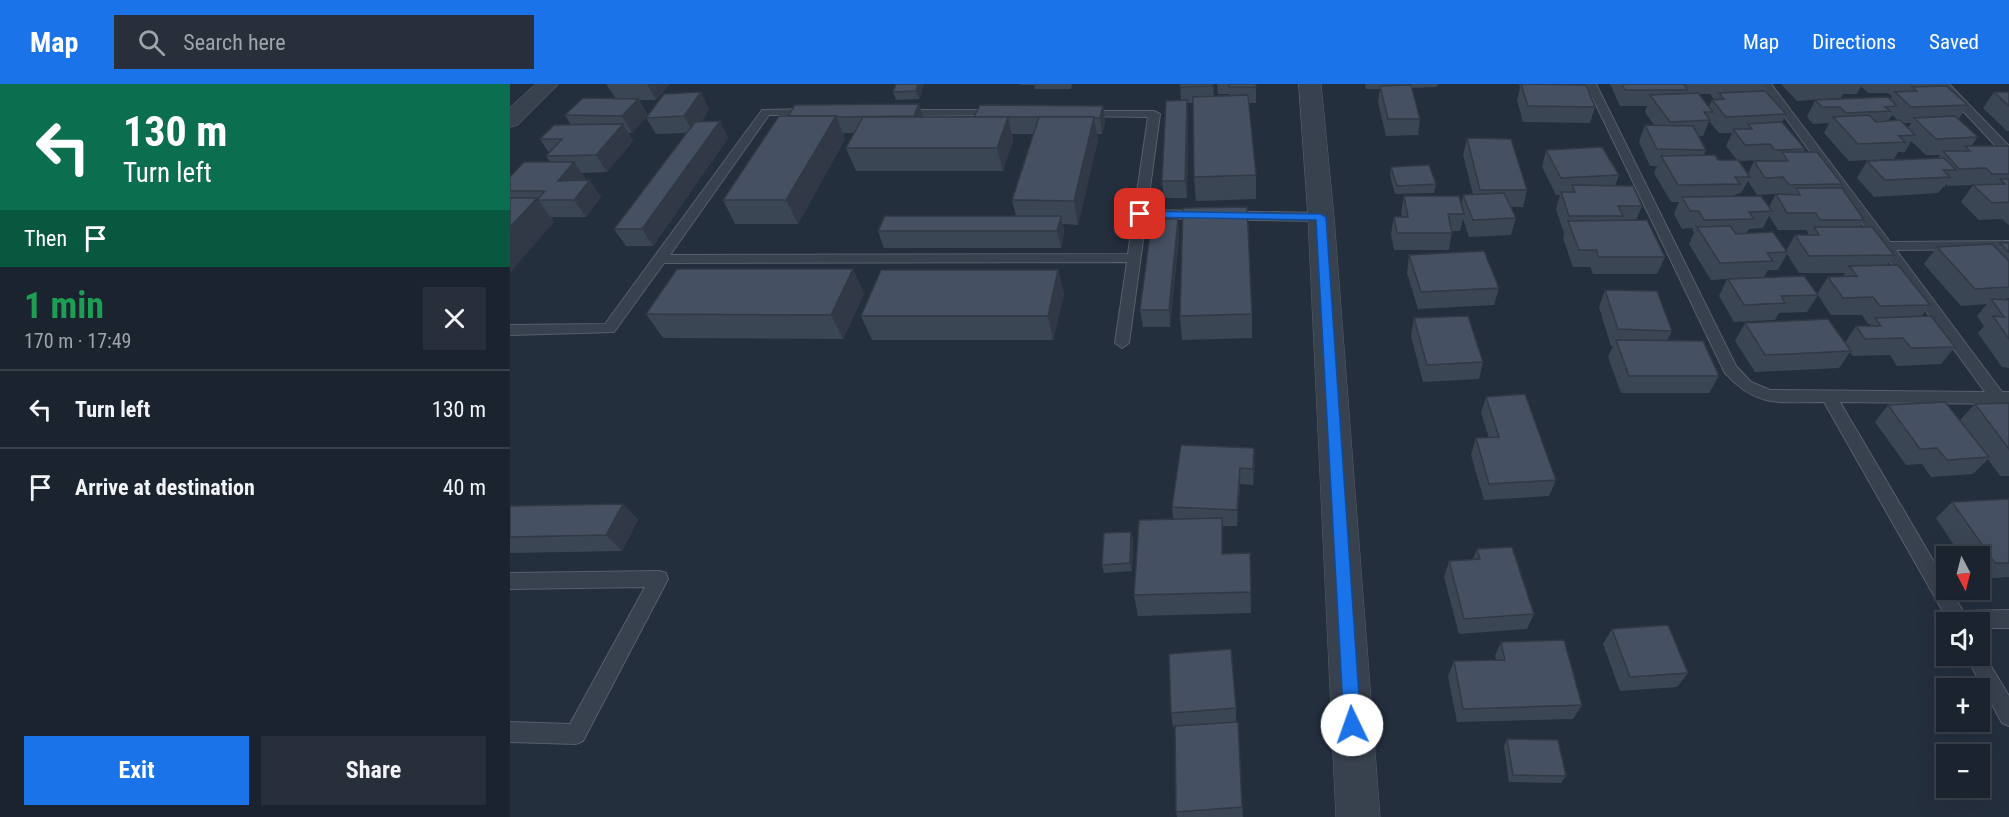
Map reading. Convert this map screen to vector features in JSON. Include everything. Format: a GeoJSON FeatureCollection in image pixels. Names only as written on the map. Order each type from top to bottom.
{"type":"FeatureCollection","features":[{"type":"Feature","properties":{"kind":"street"},"geometry":{"type":"LineString","coordinates":[[510,120],[548,84]]}},
{"type":"Feature","properties":{"kind":"street"},"geometry":{"type":"LineString","coordinates":[[1310,84],[1321,217],[1358,817]]}},
{"type":"Feature","properties":{"kind":"lane"},"geometry":{"type":"LineString","coordinates":[[1591,84],[1730,369],[1746,386],[1768,396],[2004,398]]}},
{"type":"Feature","properties":{"kind":"lane"},"geometry":{"type":"LineString","coordinates":[[1766,84],[1885,246],[2004,398]]}},
{"type":"Feature","properties":{"kind":"lane"},"geometry":{"type":"LineString","coordinates":[[1944,84],[2009,153]]}},
{"type":"Feature","properties":{"kind":"lane"},"geometry":{"type":"LineString","coordinates":[[510,330],[609,329],[766,112],[825,112]]}},
{"type":"Feature","properties":{"kind":"lane"},"geometry":{"type":"LineString","coordinates":[[883,113],[1013,114]]}},
{"type":"Feature","properties":{"kind":"lane"},"geometry":{"type":"LineString","coordinates":[[1071,114],[1154,114],[1122,343]]}},
{"type":"Feature","properties":{"kind":"lane"},"geometry":{"type":"LineString","coordinates":[[1140,214],[1321,217]]}},
{"type":"Feature","properties":{"kind":"lane"},"geometry":{"type":"LineString","coordinates":[[1885,246],[2009,245]]}},
{"type":"Feature","properties":{"kind":"lane"},"geometry":{"type":"LineString","coordinates":[[660,259],[1134,258]]}},
{"type":"Feature","properties":{"kind":"lane"},"geometry":{"type":"LineString","coordinates":[[1829,397],[1953,612]]}},
{"type":"Feature","properties":{"kind":"lane"},"geometry":{"type":"LineString","coordinates":[[510,580],[659,579],[576,734],[510,732]]}},
{"type":"Feature","properties":{"kind":"lane"},"geometry":{"type":"LineString","coordinates":[[1990,620],[2009,619]]}},
{"type":"Feature","properties":{"kind":"lane"},"geometry":{"type":"LineString","coordinates":[[1982,666],[2009,716]]}},
{"type":"Feature","properties":{"kind":"building"},"geometry":{"type":"Polygon","coordinates":[[[896,84],[918,84],[916,91],[893,92],[896,84]]]}},
{"type":"Feature","properties":{"kind":"building"},"geometry":{"type":"Polygon","coordinates":[[[1180,84],[1213,84],[1213,86],[1180,87],[1180,84]]]}},
{"type":"Feature","properties":{"kind":"building"},"geometry":{"type":"Polygon","coordinates":[[[1229,84],[1256,84],[1256,87],[1229,87],[1229,84]]]}},
{"type":"Feature","properties":{"kind":"building"},"geometry":{"type":"Polygon","coordinates":[[[1521,84],[1586,85],[1595,107],[1528,106],[1521,84]]]}},
{"type":"Feature","properties":{"kind":"building"},"geometry":{"type":"Polygon","coordinates":[[[1622,84],[1684,84],[1687,90],[1625,90],[1622,84]]]}},
{"type":"Feature","properties":{"kind":"building"},"geometry":{"type":"Polygon","coordinates":[[[1411,85],[1420,119],[1388,119],[1380,86],[1411,85]]]}},
{"type":"Feature","properties":{"kind":"building"},"geometry":{"type":"Polygon","coordinates":[[[1946,86],[1968,105],[1911,107],[1895,92],[1917,91],[1912,87],[1946,86]]]}},
{"type":"Feature","properties":{"kind":"building"},"geometry":{"type":"Polygon","coordinates":[[[1765,91],[1786,114],[1726,117],[1712,100],[1724,99],[1719,93],[1765,91]]]}},
{"type":"Feature","properties":{"kind":"building"},"geometry":{"type":"Polygon","coordinates":[[[701,92],[684,116],[646,118],[664,94],[701,92]]]}},
{"type":"Feature","properties":{"kind":"building"},"geometry":{"type":"Polygon","coordinates":[[[1994,92],[2009,92],[2009,106],[1994,92]]]}},
{"type":"Feature","properties":{"kind":"building"},"geometry":{"type":"Polygon","coordinates":[[[1698,93],[1713,112],[1704,112],[1710,120],[1670,122],[1650,95],[1698,93]]]}},
{"type":"Feature","properties":{"kind":"building"},"geometry":{"type":"Polygon","coordinates":[[[1248,95],[1256,175],[1194,177],[1193,97],[1248,95]]]}},
{"type":"Feature","properties":{"kind":"building"},"geometry":{"type":"Polygon","coordinates":[[[1888,97],[1897,106],[1885,107],[1890,111],[1846,113],[1840,107],[1822,107],[1815,100],[1888,97]]]}},
{"type":"Feature","properties":{"kind":"building"},"geometry":{"type":"Polygon","coordinates":[[[583,98],[638,99],[622,116],[565,115],[583,98]]]}},
{"type":"Feature","properties":{"kind":"building"},"geometry":{"type":"Polygon","coordinates":[[[1187,100],[1185,181],[1162,181],[1166,101],[1187,100]]]}},
{"type":"Feature","properties":{"kind":"building"},"geometry":{"type":"Polygon","coordinates":[[[919,104],[914,116],[788,116],[795,105],[919,104]]]}},
{"type":"Feature","properties":{"kind":"building"},"geometry":{"type":"Polygon","coordinates":[[[980,105],[1103,106],[1100,118],[974,117],[980,105]]]}},
{"type":"Feature","properties":{"kind":"building"},"geometry":{"type":"Polygon","coordinates":[[[1869,115],[1876,122],[1900,120],[1915,135],[1899,136],[1905,142],[1858,144],[1833,117],[1869,115]]]}},
{"type":"Feature","properties":{"kind":"building"},"geometry":{"type":"Polygon","coordinates":[[[779,116],[836,116],[786,200],[723,200],[779,116]]]}},
{"type":"Feature","properties":{"kind":"building"},"geometry":{"type":"Polygon","coordinates":[[[1955,116],[1978,137],[1936,139],[1914,118],[1955,116]]]}},
{"type":"Feature","properties":{"kind":"building"},"geometry":{"type":"Polygon","coordinates":[[[863,117],[1008,117],[997,148],[846,148],[863,117]]]}},
{"type":"Feature","properties":{"kind":"building"},"geometry":{"type":"Polygon","coordinates":[[[1039,117],[1094,117],[1074,201],[1012,200],[1039,117]]]}},
{"type":"Feature","properties":{"kind":"building"},"geometry":{"type":"Polygon","coordinates":[[[720,121],[642,229],[614,229],[695,122],[720,121]]]}},
{"type":"Feature","properties":{"kind":"building"},"geometry":{"type":"Polygon","coordinates":[[[1782,122],[1805,149],[1775,150],[1770,144],[1745,145],[1733,129],[1752,129],[1748,124],[1782,122]]]}},
{"type":"Feature","properties":{"kind":"building"},"geometry":{"type":"Polygon","coordinates":[[[623,124],[596,155],[546,156],[562,139],[540,139],[554,125],[623,124]]]}},
{"type":"Feature","properties":{"kind":"building"},"geometry":{"type":"Polygon","coordinates":[[[1645,125],[1693,126],[1706,150],[1657,149],[1645,125]]]}},
{"type":"Feature","properties":{"kind":"building"},"geometry":{"type":"Polygon","coordinates":[[[1467,138],[1511,139],[1527,190],[1480,190],[1467,138]]]}},
{"type":"Feature","properties":{"kind":"building"},"geometry":{"type":"Polygon","coordinates":[[[1965,146],[2009,146],[2009,174],[1992,174],[1986,168],[1959,169],[1943,151],[1970,151],[1965,146]]]}},
{"type":"Feature","properties":{"kind":"building"},"geometry":{"type":"Polygon","coordinates":[[[1602,147],[1619,175],[1561,178],[1546,150],[1602,147]]]}},
{"type":"Feature","properties":{"kind":"building"},"geometry":{"type":"Polygon","coordinates":[[[1782,152],[1817,152],[1842,184],[1789,185],[1783,177],[1765,178],[1754,161],[1788,161],[1782,152]]]}},
{"type":"Feature","properties":{"kind":"building"},"geometry":{"type":"Polygon","coordinates":[[[1715,155],[1718,160],[1738,160],[1750,177],[1735,177],[1740,184],[1678,185],[1661,156],[1715,155]]]}},
{"type":"Feature","properties":{"kind":"building"},"geometry":{"type":"Polygon","coordinates":[[[1944,158],[1956,170],[1943,170],[1950,177],[1885,180],[1867,161],[1944,158]]]}},
{"type":"Feature","properties":{"kind":"building"},"geometry":{"type":"Polygon","coordinates":[[[524,162],[574,162],[558,181],[590,180],[574,200],[537,200],[545,191],[510,191],[510,177],[524,162]]]}},
{"type":"Feature","properties":{"kind":"building"},"geometry":{"type":"Polygon","coordinates":[[[1429,165],[1436,184],[1397,186],[1391,167],[1429,165]]]}},
{"type":"Feature","properties":{"kind":"building"},"geometry":{"type":"Polygon","coordinates":[[[2000,179],[2009,179],[2009,202],[1992,203],[1973,185],[2005,184],[2000,179]]]}},
{"type":"Feature","properties":{"kind":"building"},"geometry":{"type":"Polygon","coordinates":[[[1572,185],[1633,186],[1642,206],[1618,206],[1623,216],[1569,216],[1561,192],[1575,192],[1572,185]]]}},
{"type":"Feature","properties":{"kind":"building"},"geometry":{"type":"Polygon","coordinates":[[[1796,188],[1842,188],[1864,220],[1820,220],[1816,213],[1787,213],[1776,194],[1800,195],[1796,188]]]}},
{"type":"Feature","properties":{"kind":"building"},"geometry":{"type":"Polygon","coordinates":[[[1504,193],[1516,218],[1473,220],[1463,195],[1504,193]]]}},
{"type":"Feature","properties":{"kind":"building"},"geometry":{"type":"Polygon","coordinates":[[[1404,196],[1459,196],[1464,214],[1448,214],[1452,233],[1397,233],[1394,217],[1408,217],[1404,196]]]}},
{"type":"Feature","properties":{"kind":"building"},"geometry":{"type":"Polygon","coordinates":[[[1761,196],[1772,211],[1749,212],[1754,219],[1704,220],[1699,211],[1690,211],[1682,197],[1761,196]]]}},
{"type":"Feature","properties":{"kind":"building"},"geometry":{"type":"Polygon","coordinates":[[[510,198],[537,198],[510,227],[510,198]]]}},
{"type":"Feature","properties":{"kind":"building"},"geometry":{"type":"Polygon","coordinates":[[[1247,207],[1252,314],[1180,316],[1183,208],[1247,207]]]}},
{"type":"Feature","properties":{"kind":"building"},"geometry":{"type":"Polygon","coordinates":[[[885,216],[1061,216],[1057,231],[878,231],[885,216]]]}},
{"type":"Feature","properties":{"kind":"building"},"geometry":{"type":"Polygon","coordinates":[[[1152,219],[1178,219],[1169,310],[1140,310],[1152,219]]]}},
{"type":"Feature","properties":{"kind":"building"},"geometry":{"type":"Polygon","coordinates":[[[1647,220],[1665,257],[1599,257],[1596,250],[1579,250],[1568,221],[1647,220]]]}},
{"type":"Feature","properties":{"kind":"building"},"geometry":{"type":"Polygon","coordinates":[[[1730,226],[1736,234],[1773,232],[1787,252],[1767,253],[1773,261],[1720,263],[1697,227],[1730,226]]]}},
{"type":"Feature","properties":{"kind":"building"},"geometry":{"type":"Polygon","coordinates":[[[1814,227],[1872,227],[1894,255],[1809,256],[1795,235],[1819,235],[1814,227]]]}},
{"type":"Feature","properties":{"kind":"building"},"geometry":{"type":"Polygon","coordinates":[[[2000,243],[2009,243],[2009,252],[2000,243]]]}},
{"type":"Feature","properties":{"kind":"building"},"geometry":{"type":"Polygon","coordinates":[[[1992,244],[2009,261],[2009,287],[1975,289],[1937,247],[1992,244]]]}},
{"type":"Feature","properties":{"kind":"building"},"geometry":{"type":"Polygon","coordinates":[[[1484,251],[1499,288],[1421,292],[1409,255],[1484,251]]]}},
{"type":"Feature","properties":{"kind":"building"},"geometry":{"type":"Polygon","coordinates":[[[1898,265],[1930,305],[1880,306],[1873,297],[1843,298],[1828,277],[1857,276],[1849,266],[1898,265]]]}},
{"type":"Feature","properties":{"kind":"building"},"geometry":{"type":"Polygon","coordinates":[[[677,269],[853,269],[831,315],[646,314],[677,269]]]}},
{"type":"Feature","properties":{"kind":"building"},"geometry":{"type":"Polygon","coordinates":[[[881,270],[1058,270],[1048,316],[861,316],[881,270]]]}},
{"type":"Feature","properties":{"kind":"building"},"geometry":{"type":"Polygon","coordinates":[[[1804,276],[1818,295],[1781,296],[1785,303],[1744,305],[1728,279],[1804,276]]]}},
{"type":"Feature","properties":{"kind":"building"},"geometry":{"type":"Polygon","coordinates":[[[1605,290],[1657,291],[1672,331],[1618,329],[1605,290]]]}},
{"type":"Feature","properties":{"kind":"building"},"geometry":{"type":"Polygon","coordinates":[[[1991,299],[2009,300],[2009,339],[1993,316],[2004,317],[1991,299]]]}},
{"type":"Feature","properties":{"kind":"building"},"geometry":{"type":"Polygon","coordinates":[[[1468,316],[1483,362],[1427,365],[1414,318],[1468,316]]]}},
{"type":"Feature","properties":{"kind":"building"},"geometry":{"type":"Polygon","coordinates":[[[1931,316],[1955,347],[1911,348],[1903,338],[1865,339],[1856,326],[1881,326],[1875,318],[1931,316]]]}},
{"type":"Feature","properties":{"kind":"building"},"geometry":{"type":"Polygon","coordinates":[[[1828,319],[1851,351],[1765,355],[1745,323],[1828,319]]]}},
{"type":"Feature","properties":{"kind":"building"},"geometry":{"type":"Polygon","coordinates":[[[1616,340],[1703,341],[1719,376],[1629,376],[1616,340]]]}},
{"type":"Feature","properties":{"kind":"building"},"geometry":{"type":"Polygon","coordinates":[[[1525,394],[1556,480],[1489,484],[1476,438],[1499,437],[1486,397],[1525,394]]]}},
{"type":"Feature","properties":{"kind":"building"},"geometry":{"type":"Polygon","coordinates":[[[1945,402],[1989,457],[1947,460],[1937,448],[1920,449],[1888,405],[1945,402]]]}},
{"type":"Feature","properties":{"kind":"building"},"geometry":{"type":"Polygon","coordinates":[[[2009,403],[2009,449],[1975,404],[2009,403]]]}},
{"type":"Feature","properties":{"kind":"building"},"geometry":{"type":"Polygon","coordinates":[[[1181,445],[1254,448],[1253,469],[1240,468],[1237,510],[1172,507],[1181,445]]]}},
{"type":"Feature","properties":{"kind":"building"},"geometry":{"type":"Polygon","coordinates":[[[2009,499],[2009,563],[1995,563],[1990,556],[1990,546],[1983,546],[1952,502],[2009,499]]]}},
{"type":"Feature","properties":{"kind":"building"},"geometry":{"type":"Polygon","coordinates":[[[623,504],[606,535],[510,537],[510,506],[623,504]]]}},
{"type":"Feature","properties":{"kind":"building"},"geometry":{"type":"Polygon","coordinates":[[[1222,518],[1222,554],[1250,553],[1251,592],[1134,595],[1139,520],[1222,518]]]}},
{"type":"Feature","properties":{"kind":"building"},"geometry":{"type":"Polygon","coordinates":[[[1131,532],[1130,563],[1102,565],[1104,533],[1131,532]]]}},
{"type":"Feature","properties":{"kind":"building"},"geometry":{"type":"Polygon","coordinates":[[[1512,547],[1534,614],[1464,619],[1449,561],[1480,559],[1477,549],[1512,547]]]}},
{"type":"Feature","properties":{"kind":"building"},"geometry":{"type":"Polygon","coordinates":[[[1668,625],[1688,673],[1630,677],[1612,629],[1668,625]]]}},
{"type":"Feature","properties":{"kind":"building"},"geometry":{"type":"Polygon","coordinates":[[[1564,640],[1582,705],[1463,709],[1454,661],[1505,660],[1501,642],[1564,640]]]}},
{"type":"Feature","properties":{"kind":"building"},"geometry":{"type":"Polygon","coordinates":[[[1231,649],[1236,708],[1171,713],[1169,654],[1231,649]]]}},
{"type":"Feature","properties":{"kind":"building"},"geometry":{"type":"Polygon","coordinates":[[[1238,722],[1242,807],[1176,812],[1175,726],[1238,722]]]}},
{"type":"Feature","properties":{"kind":"building"},"geometry":{"type":"Polygon","coordinates":[[[1507,739],[1558,740],[1566,776],[1513,775],[1507,739]]]}},
{"type":"Feature","properties":{"kind":"route"},"geometry":{"type":"LineString","coordinates":[[1140,214],[1321,217],[1352,725]]}}]}
